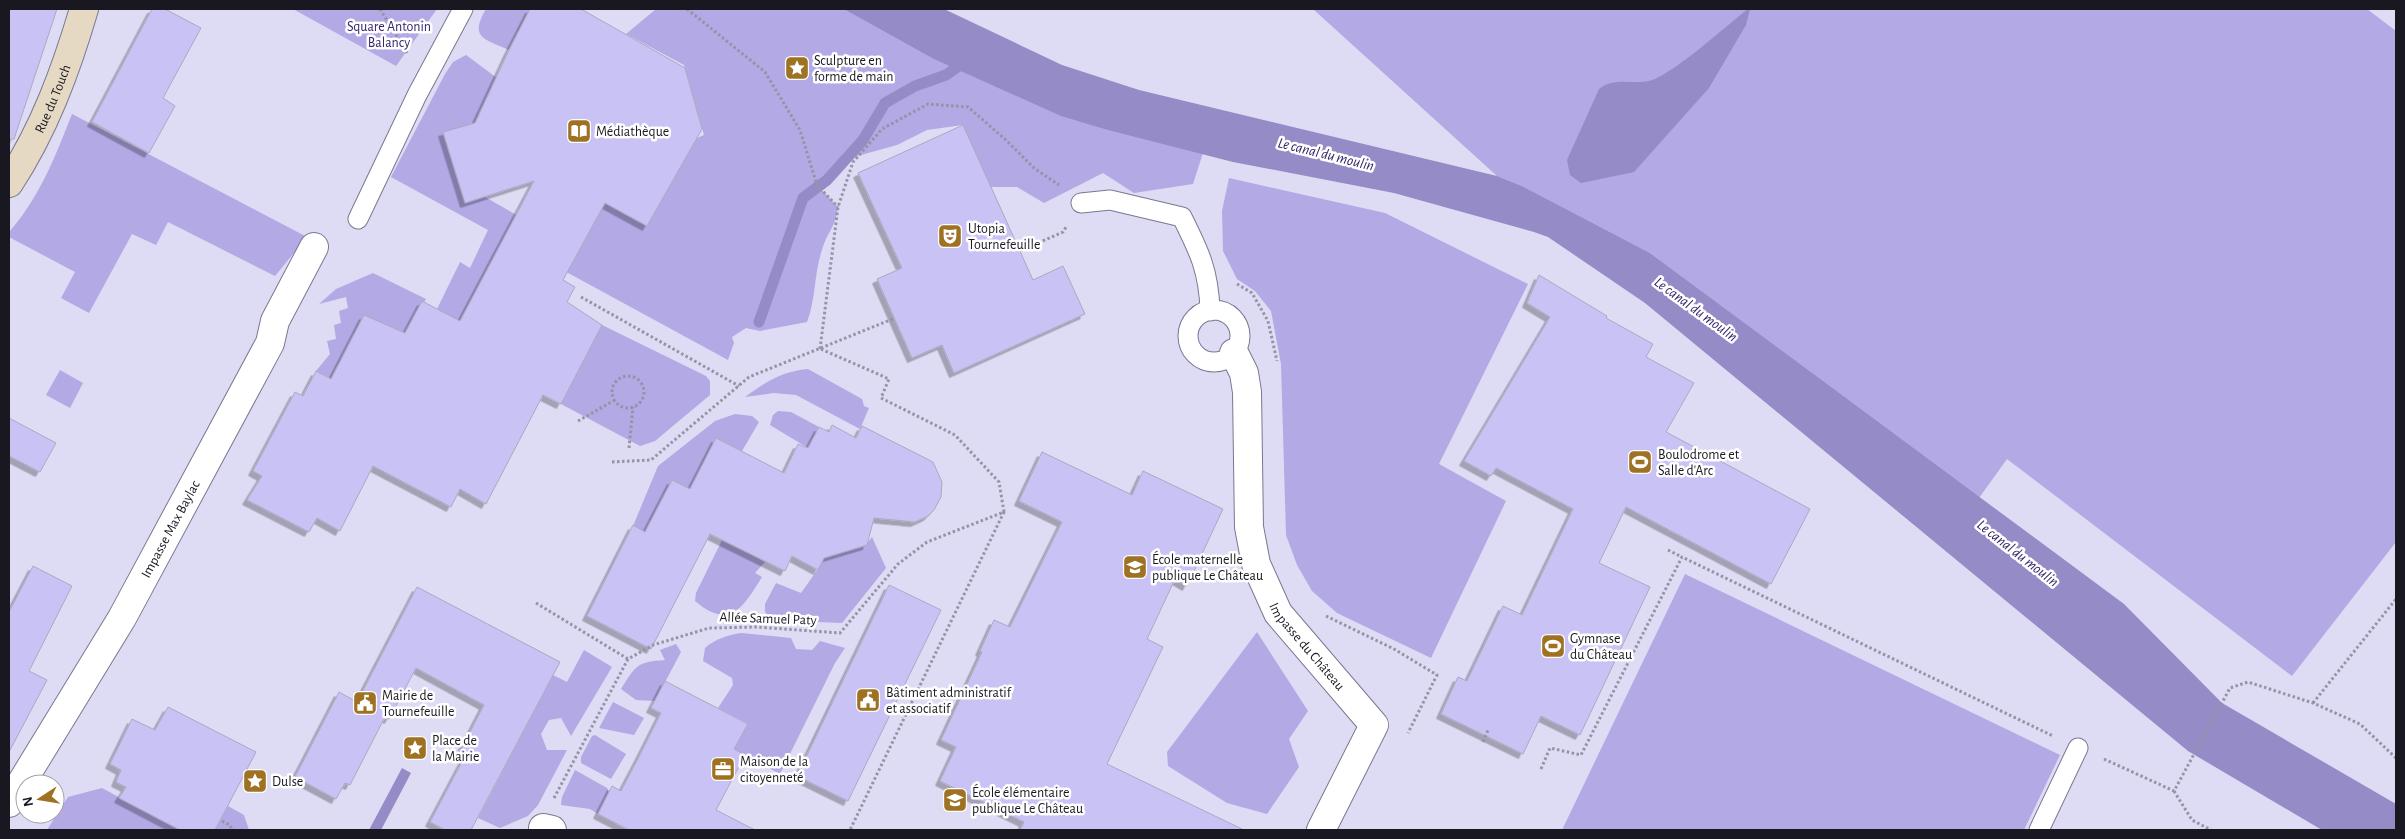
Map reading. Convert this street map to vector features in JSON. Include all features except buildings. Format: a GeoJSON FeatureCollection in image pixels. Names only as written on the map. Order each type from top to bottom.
{"type":"FeatureCollection","features":[{"type":"Feature","properties":{"kind":"street","name":"Rue du Touch"},"geometry":{"type":"LineString","coordinates":[[9,183],[22,163],[54,97],[84,9]]}},
{"type":"Feature","properties":{"kind":"street","name":"Impasse Max Baylac"},"geometry":{"type":"LineString","coordinates":[[9,803],[122,618],[270,343],[275,322],[314,247]]}},
{"type":"Feature","properties":{"kind":"street","name":"Impasse du Château"},"geometry":{"type":"LineString","coordinates":[[1234,353],[1244,373],[1247,392],[1250,527],[1256,564],[1278,613],[1374,725],[1321,830]]}},
{"type":"Feature","properties":{"kind":"lane"},"geometry":{"type":"LineString","coordinates":[[358,219],[417,95],[463,9]]}},
{"type":"Feature","properties":{"kind":"lane"},"geometry":{"type":"LineString","coordinates":[[1081,203],[1110,200],[1182,217],[1202,258],[1209,289],[1210,311]]}},
{"type":"Feature","properties":{"kind":"lane"},"geometry":{"type":"LineString","coordinates":[[1219,310],[1234,320],[1240,336],[1234,353],[1226,359],[1216,362],[1207,361],[1198,356],[1191,349],[1189,329],[1193,321],[1201,314],[1219,310]]}},
{"type":"Feature","properties":{"kind":"lane"},"geometry":{"type":"LineString","coordinates":[[2039,830],[2078,748]]}},
{"type":"Feature","properties":{"kind":"path"},"geometry":{"type":"LineString","coordinates":[[380,9],[406,50],[417,95]]}},
{"type":"Feature","properties":{"kind":"path"},"geometry":{"type":"LineString","coordinates":[[687,9],[765,72],[800,130],[817,185],[838,207]]}},
{"type":"Feature","properties":{"kind":"path"},"geometry":{"type":"LineString","coordinates":[[820,349],[838,207],[853,162],[882,129],[928,104],[968,107],[1006,140],[1034,168],[1081,203],[1063,232],[1020,251]]}},
{"type":"Feature","properties":{"kind":"path"},"geometry":{"type":"LineString","coordinates":[[1202,258],[1252,293],[1268,320],[1277,362],[1277,371]]}},
{"type":"Feature","properties":{"kind":"path"},"geometry":{"type":"LineString","coordinates":[[581,297],[738,386]]}},
{"type":"Feature","properties":{"kind":"path"},"geometry":{"type":"LineString","coordinates":[[612,462],[651,460],[749,377],[895,318]]}},
{"type":"Feature","properties":{"kind":"path"},"geometry":{"type":"LineString","coordinates":[[820,349],[889,379],[881,398],[955,435],[999,482],[1004,512],[850,830]]}},
{"type":"Feature","properties":{"kind":"path"},"geometry":{"type":"LineString","coordinates":[[626,376],[632,376],[640,382],[644,392],[641,401],[632,407],[622,406],[615,400],[612,390],[616,381],[626,376]]}},
{"type":"Feature","properties":{"kind":"path"},"geometry":{"type":"LineString","coordinates":[[578,421],[615,400]]}},
{"type":"Feature","properties":{"kind":"path"},"geometry":{"type":"LineString","coordinates":[[629,448],[632,407]]}},
{"type":"Feature","properties":{"kind":"path","name":"Allée Samuel Paty"},"geometry":{"type":"LineString","coordinates":[[628,659],[653,645],[709,628],[757,627],[840,633],[898,564],[927,542],[1004,512]]}},
{"type":"Feature","properties":{"kind":"path"},"geometry":{"type":"LineString","coordinates":[[1668,550],[2078,748],[2174,791],[2192,820],[2211,830]]}},
{"type":"Feature","properties":{"kind":"path"},"geometry":{"type":"LineString","coordinates":[[1541,769],[1550,748],[1581,755],[1682,557]]}},
{"type":"Feature","properties":{"kind":"path"},"geometry":{"type":"LineString","coordinates":[[2312,703],[2396,599]]}},
{"type":"Feature","properties":{"kind":"path"},"geometry":{"type":"LineString","coordinates":[[536,602],[628,659],[556,791],[547,829]]}},
{"type":"Feature","properties":{"kind":"path"},"geometry":{"type":"LineString","coordinates":[[1319,609],[1326,615],[1394,649],[1437,675],[1406,736]]}},
{"type":"Feature","properties":{"kind":"path"},"geometry":{"type":"LineString","coordinates":[[2174,791],[2230,688],[2248,682],[2312,703],[2360,724],[2396,758]]}},
{"type":"Feature","properties":{"kind":"path"},"geometry":{"type":"LineString","coordinates":[[1483,742],[1488,730]]}},
{"type":"Feature","properties":{"kind":"path"},"geometry":{"type":"LineString","coordinates":[[222,820],[230,825],[232,830]]}},
{"type":"Feature","properties":{"kind":"green space","name":"Square Antonin Balancy"},"geometry":{"type":"Polygon","coordinates":[[[293,9],[437,9],[396,66],[293,9]]]}},
{"type":"Feature","properties":{"kind":"green space"},"geometry":{"type":"Polygon","coordinates":[[[486,9],[530,9],[509,50],[486,40],[479,32],[481,19],[486,9]]]}},
{"type":"Feature","properties":{"kind":"green space"},"geometry":{"type":"Polygon","coordinates":[[[656,9],[886,9],[1208,137],[1193,184],[1134,193],[1103,173],[1044,203],[1017,187],[991,187],[963,125],[927,130],[897,145],[843,160],[817,185],[838,207],[835,220],[819,259],[812,304],[807,322],[760,331],[746,328],[732,337],[734,343],[728,360],[504,238],[460,321],[437,309],[460,262],[470,268],[488,230],[391,177],[453,62],[466,55],[497,78],[475,123],[469,124],[491,194],[485,197],[579,251],[605,203],[647,226],[697,138],[704,135],[684,65],[626,34],[656,9]]]}},
{"type":"Feature","properties":{"kind":"green space"},"geometry":{"type":"Polygon","coordinates":[[[1313,9],[2367,9],[2396,31],[2396,542],[2292,676],[2007,459],[1979,498],[1650,253],[1522,186],[1497,176],[1313,9]]]}},
{"type":"Feature","properties":{"kind":"green space"},"geometry":{"type":"Polygon","coordinates":[[[72,114],[307,237],[275,276],[168,222],[156,245],[132,234],[89,313],[61,298],[75,272],[9,237],[9,232],[30,205],[46,176],[72,114]]]}},
{"type":"Feature","properties":{"kind":"green space"},"geometry":{"type":"Polygon","coordinates":[[[1229,178],[1385,213],[1528,284],[1439,464],[1506,501],[1431,658],[1337,613],[1312,591],[1297,565],[1286,535],[1281,364],[1271,311],[1255,291],[1237,279],[1223,251],[1222,211],[1229,178]]]}},
{"type":"Feature","properties":{"kind":"green space"},"geometry":{"type":"Polygon","coordinates":[[[373,273],[426,299],[399,344],[336,381],[316,371],[330,354],[327,341],[336,339],[334,325],[341,323],[339,311],[348,308],[346,297],[319,304],[336,289],[373,273]]]}},
{"type":"Feature","properties":{"kind":"green space"},"geometry":{"type":"Polygon","coordinates":[[[602,325],[706,376],[710,381],[710,395],[655,441],[640,446],[561,404],[602,325]]]}},
{"type":"Feature","properties":{"kind":"green space"},"geometry":{"type":"Polygon","coordinates":[[[808,369],[862,399],[864,406],[869,408],[860,429],[796,395],[774,393],[745,397],[775,378],[790,372],[808,369]]]}},
{"type":"Feature","properties":{"kind":"green space"},"geometry":{"type":"Polygon","coordinates":[[[60,370],[83,383],[70,408],[46,395],[60,370]]]}},
{"type":"Feature","properties":{"kind":"green space"},"geometry":{"type":"Polygon","coordinates":[[[778,411],[791,412],[819,427],[808,448],[770,425],[773,415],[778,411]]]}},
{"type":"Feature","properties":{"kind":"green space"},"geometry":{"type":"Polygon","coordinates":[[[735,414],[752,416],[759,422],[742,451],[716,438],[690,489],[672,480],[645,532],[633,526],[658,466],[715,421],[735,414]]]}},
{"type":"Feature","properties":{"kind":"green space"},"geometry":{"type":"Polygon","coordinates":[[[872,537],[886,568],[842,623],[772,620],[765,612],[765,604],[776,583],[801,593],[818,569],[831,545],[845,552],[865,546],[872,537]]]}},
{"type":"Feature","properties":{"kind":"green space"},"geometry":{"type":"Polygon","coordinates":[[[722,540],[765,562],[755,573],[762,577],[749,597],[735,611],[727,614],[718,614],[707,610],[695,601],[696,593],[722,540]]]}},
{"type":"Feature","properties":{"kind":"green space"},"geometry":{"type":"Polygon","coordinates":[[[1685,574],[2060,755],[2024,830],[1562,830],[1685,574]]]}},
{"type":"Feature","properties":{"kind":"green space"},"geometry":{"type":"Polygon","coordinates":[[[1257,632],[1308,711],[1289,739],[1299,767],[1267,814],[1227,803],[1168,766],[1167,752],[1257,632]]]}},
{"type":"Feature","properties":{"kind":"green space"},"geometry":{"type":"Polygon","coordinates":[[[741,633],[791,638],[796,649],[812,650],[820,641],[845,648],[835,663],[780,774],[734,749],[747,723],[718,708],[733,685],[732,678],[703,661],[705,648],[713,642],[741,633]]]}},
{"type":"Feature","properties":{"kind":"green space"},"geometry":{"type":"Polygon","coordinates":[[[676,644],[681,652],[655,701],[636,700],[621,689],[638,666],[648,662],[665,660],[660,650],[676,644]]]}},
{"type":"Feature","properties":{"kind":"green space"},"geometry":{"type":"Polygon","coordinates":[[[584,650],[612,667],[571,736],[561,718],[549,720],[541,734],[547,750],[567,750],[538,805],[528,816],[500,828],[478,818],[553,675],[567,682],[584,650]]]}},
{"type":"Feature","properties":{"kind":"green space"},"geometry":{"type":"Polygon","coordinates":[[[613,702],[644,718],[634,735],[599,728],[613,702]]]}},
{"type":"Feature","properties":{"kind":"green space"},"geometry":{"type":"Polygon","coordinates":[[[595,735],[626,754],[611,779],[581,763],[581,757],[592,736],[595,735]]]}},
{"type":"Feature","properties":{"kind":"green space"},"geometry":{"type":"Polygon","coordinates":[[[575,770],[607,788],[609,792],[598,814],[590,809],[561,805],[562,797],[575,770]]]}},
{"type":"Feature","properties":{"kind":"green space"},"geometry":{"type":"Polygon","coordinates":[[[102,788],[165,822],[200,813],[191,830],[47,830],[51,824],[65,824],[65,802],[68,797],[102,788]]]}},
{"type":"Feature","properties":{"kind":"green space"},"geometry":{"type":"Polygon","coordinates":[[[228,806],[244,815],[249,830],[215,830],[228,806]]]}},
{"type":"Feature","properties":{"kind":"water","name":"Le canal du moulin"},"geometry":{"type":"Polygon","coordinates":[[[844,9],[944,9],[1062,65],[1139,90],[1497,176],[1522,186],[1650,253],[2124,604],[2222,703],[2396,804],[2396,830],[2322,830],[2188,751],[1645,303],[1548,237],[1394,193],[1233,162],[1061,116],[934,59],[844,9]]]}},
{"type":"Feature","properties":{"kind":"water"},"geometry":{"type":"Polygon","coordinates":[[[1750,9],[1746,25],[1709,88],[1634,172],[1581,183],[1570,175],[1567,160],[1599,89],[1612,83],[1641,82],[1655,79],[1690,56],[1750,9]]]}},
{"type":"Feature","properties":{"kind":"water"},"geometry":{"type":"Polygon","coordinates":[[[402,768],[411,773],[381,830],[369,830],[402,768]]]}},
{"type":"Feature","properties":{"kind":"waterway"},"geometry":{"type":"LineString","coordinates":[[759,322],[803,198],[827,180],[863,140],[885,103],[915,86],[946,75],[966,61]]}},
{"type":"Feature","properties":{"kind":"place","name":"Sculpture en forme de main"},"geometry":{"type":"Point","coordinates":[797,68]}},
{"type":"Feature","properties":{"kind":"place","name":"Médiathèque"},"geometry":{"type":"Point","coordinates":[579,131]}},
{"type":"Feature","properties":{"kind":"place","name":"Utopia Tournefeuille"},"geometry":{"type":"Point","coordinates":[950,236]}},
{"type":"Feature","properties":{"kind":"place","name":"Boulodrome et Salle d'Arc"},"geometry":{"type":"Point","coordinates":[1640,462]}},
{"type":"Feature","properties":{"kind":"place","name":"École maternelle publique Le Château"},"geometry":{"type":"Point","coordinates":[1135,567]}},
{"type":"Feature","properties":{"kind":"place","name":"Gymnase du Château"},"geometry":{"type":"Point","coordinates":[1553,646]}},
{"type":"Feature","properties":{"kind":"place","name":"Bâtiment administratif et associatif"},"geometry":{"type":"Point","coordinates":[868,700]}},
{"type":"Feature","properties":{"kind":"place","name":"Mairie de Tournefeuille"},"geometry":{"type":"Point","coordinates":[365,703]}},
{"type":"Feature","properties":{"kind":"place","name":"Place de la Mairie"},"geometry":{"type":"Point","coordinates":[415,748]}},
{"type":"Feature","properties":{"kind":"place","name":"Maison de la citoyenneté"},"geometry":{"type":"Point","coordinates":[723,769]}},
{"type":"Feature","properties":{"kind":"place","name":"Dulse"},"geometry":{"type":"Point","coordinates":[255,781]}},
{"type":"Feature","properties":{"kind":"place","name":"École élémentaire publique Le Château"},"geometry":{"type":"Point","coordinates":[955,800]}}]}
